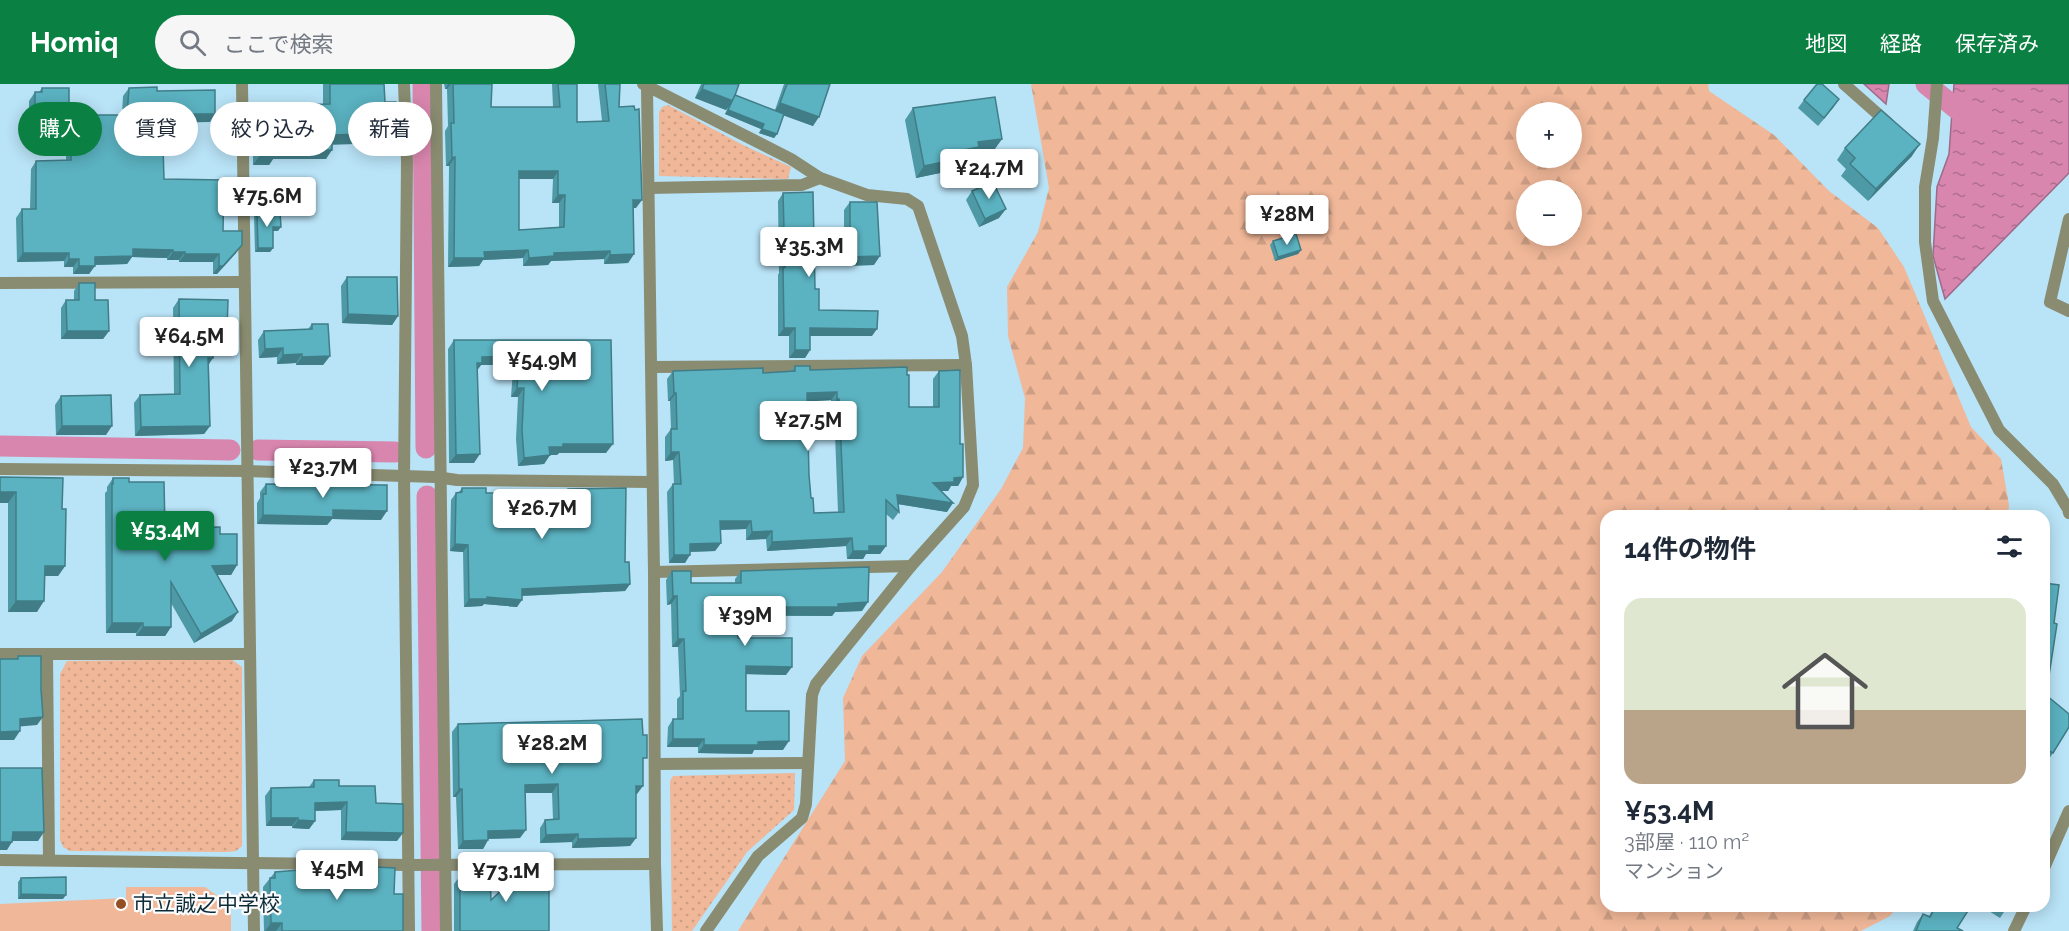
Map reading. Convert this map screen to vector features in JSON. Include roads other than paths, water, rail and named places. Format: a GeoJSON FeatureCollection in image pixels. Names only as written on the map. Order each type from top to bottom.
{"type":"FeatureCollection","features":[{"type":"Feature","properties":{"kind":"street"},"geometry":{"type":"LineString","coordinates":[[242,84],[248,654],[254,931]]}},
{"type":"Feature","properties":{"kind":"street"},"geometry":{"type":"LineString","coordinates":[[404,84],[407,162],[412,865],[409,931]]}},
{"type":"Feature","properties":{"kind":"street"},"geometry":{"type":"LineString","coordinates":[[436,84],[442,865],[446,931]]}},
{"type":"Feature","properties":{"kind":"street"},"geometry":{"type":"LineString","coordinates":[[1844,84],[1897,131]]}},
{"type":"Feature","properties":{"kind":"street"},"geometry":{"type":"LineString","coordinates":[[1936,84],[1933,138],[1926,155],[1925,187],[1925,242],[1933,301],[1999,430],[2053,484],[2069,513]]}},
{"type":"Feature","properties":{"kind":"street"},"geometry":{"type":"LineString","coordinates":[[657,931],[649,189],[645,86],[791,159],[820,178],[867,195],[907,199],[918,206],[962,336],[966,365],[973,485],[964,507],[911,566],[816,684],[812,695],[806,804],[802,818],[758,856],[706,931]]}},
{"type":"Feature","properties":{"kind":"street"},"geometry":{"type":"LineString","coordinates":[[649,189],[802,185],[820,178]]}},
{"type":"Feature","properties":{"kind":"street"},"geometry":{"type":"LineString","coordinates":[[2069,219],[2050,302],[2069,310]]}},
{"type":"Feature","properties":{"kind":"street"},"geometry":{"type":"LineString","coordinates":[[0,283],[244,282]]}},
{"type":"Feature","properties":{"kind":"street"},"geometry":{"type":"LineString","coordinates":[[651,367],[966,365]]}},
{"type":"Feature","properties":{"kind":"street"},"geometry":{"type":"LineString","coordinates":[[0,469],[246,471],[439,477],[457,480],[651,482]]}},
{"type":"Feature","properties":{"kind":"street"},"geometry":{"type":"LineString","coordinates":[[654,572],[911,566]]}},
{"type":"Feature","properties":{"kind":"street"},"geometry":{"type":"LineString","coordinates":[[0,654],[248,654]]}},
{"type":"Feature","properties":{"kind":"street"},"geometry":{"type":"LineString","coordinates":[[47,655],[49,860]]}},
{"type":"Feature","properties":{"kind":"street"},"geometry":{"type":"LineString","coordinates":[[655,764],[808,763]]}},
{"type":"Feature","properties":{"kind":"street"},"geometry":{"type":"LineString","coordinates":[[2050,854],[2069,811]]}},
{"type":"Feature","properties":{"kind":"street"},"geometry":{"type":"LineString","coordinates":[[0,860],[412,865],[655,864]]}},
{"type":"Feature","properties":{"kind":"street"},"geometry":{"type":"LineString","coordinates":[[2014,931],[2023,912]]}},
{"type":"Feature","properties":{"kind":"water"},"geometry":{"type":"Polygon","coordinates":[[[1864,84],[1889,84],[1886,104],[1864,84]]]}},
{"type":"Feature","properties":{"kind":"water"},"geometry":{"type":"Polygon","coordinates":[[[1954,84],[2069,84],[2069,173],[1945,299],[1933,256],[1937,187],[1949,154],[1954,84]]]}},
{"type":"Feature","properties":{"kind":"waterway"},"geometry":{"type":"LineString","coordinates":[[423,84],[426,448]]}},
{"type":"Feature","properties":{"kind":"waterway"},"geometry":{"type":"LineString","coordinates":[[1926,84],[1972,121],[1976,120]]}},
{"type":"Feature","properties":{"kind":"waterway"},"geometry":{"type":"LineString","coordinates":[[0,446],[230,450]]}},
{"type":"Feature","properties":{"kind":"waterway"},"geometry":{"type":"LineString","coordinates":[[258,450],[395,452]]}},
{"type":"Feature","properties":{"kind":"waterway"},"geometry":{"type":"LineString","coordinates":[[427,496],[432,931]]}},
{"type":"Feature","properties":{"kind":"place","name":"市立誠之中学校"},"geometry":{"type":"Point","coordinates":[121,904]}}]}
